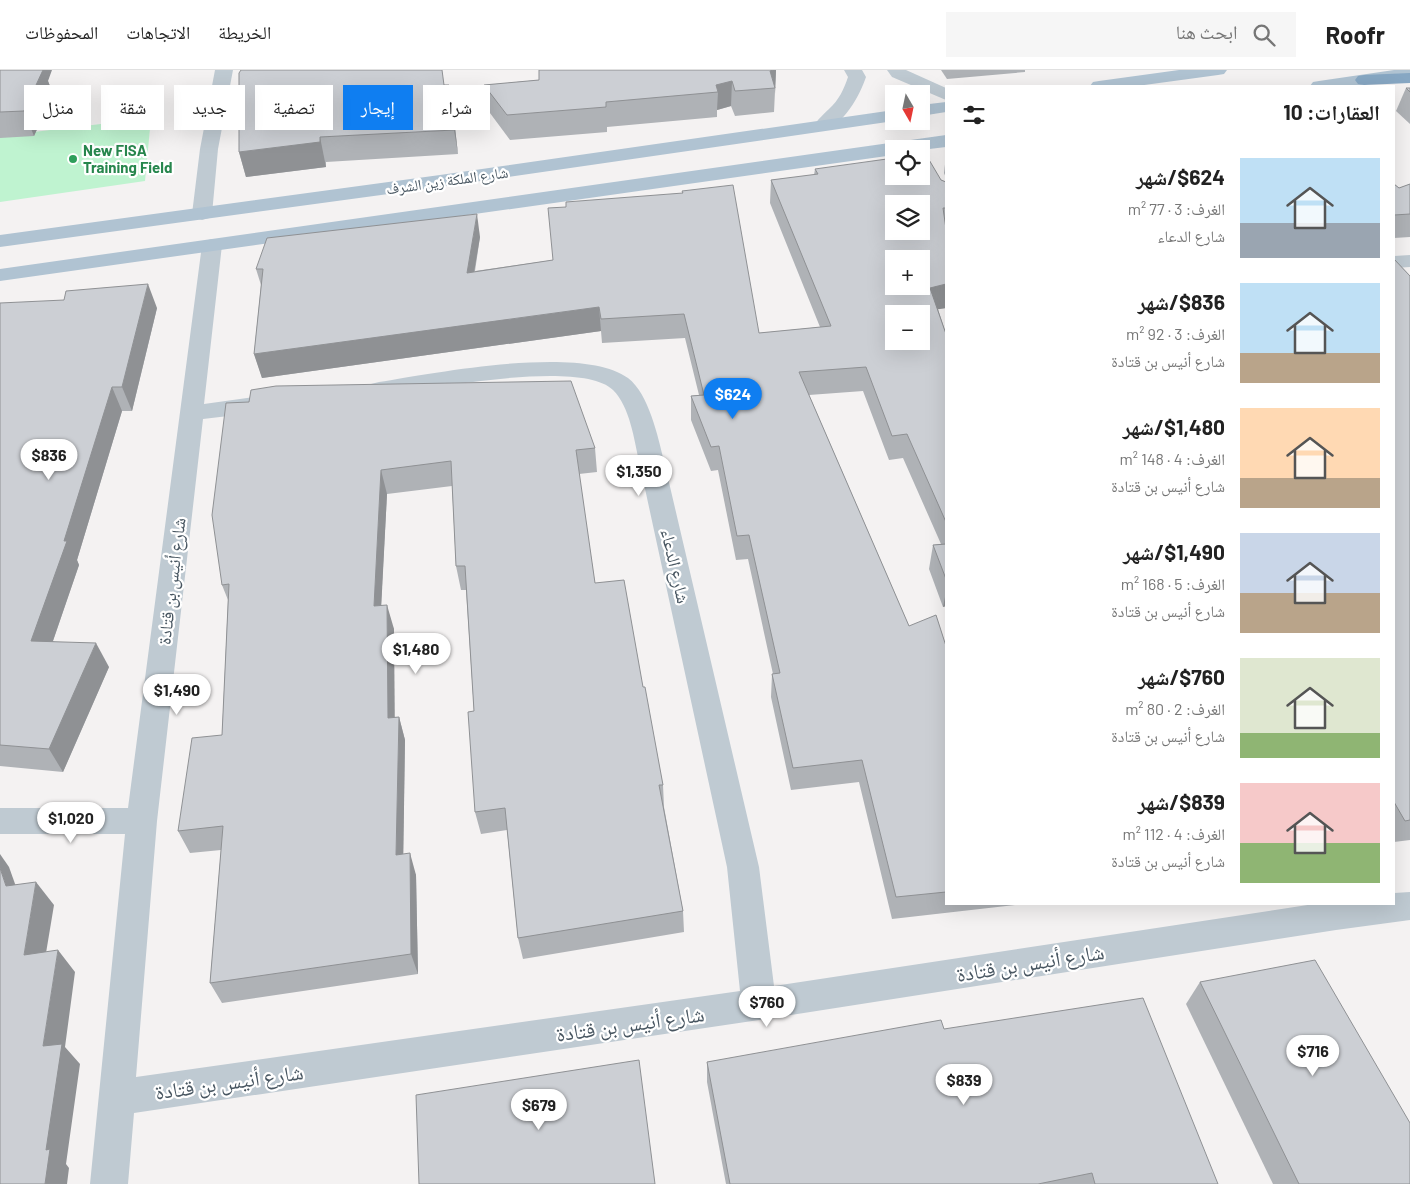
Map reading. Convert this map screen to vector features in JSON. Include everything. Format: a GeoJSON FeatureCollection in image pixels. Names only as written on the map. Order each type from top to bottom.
{"type":"FeatureCollection","features":[{"type":"Feature","properties":{"kind":"highway"},"geometry":{"type":"LineString","coordinates":[[1364,80],[1410,78]]}},
{"type":"Feature","properties":{"kind":"main road"},"geometry":{"type":"LineString","coordinates":[[1106,85],[1218,70]]}},
{"type":"Feature","properties":{"kind":"main road"},"geometry":{"type":"LineString","coordinates":[[1326,85],[1410,74]]}},
{"type":"Feature","properties":{"kind":"main road"},"geometry":{"type":"LineString","coordinates":[[930,110],[945,107]]}},
{"type":"Feature","properties":{"kind":"main road","name":"شارع الملكة زين الشرف"},"geometry":{"type":"LineString","coordinates":[[0,241],[460,178],[885,116]]}},
{"type":"Feature","properties":{"kind":"main road","name":"شارع الملكة زين الشرف"},"geometry":{"type":"LineString","coordinates":[[930,148],[945,141]]}},
{"type":"Feature","properties":{"kind":"main road","name":"شارع الملكة زين الشرف"},"geometry":{"type":"LineString","coordinates":[[0,275],[885,150]]}},
{"type":"Feature","properties":{"kind":"street"},"geometry":{"type":"LineString","coordinates":[[202,214],[209,149],[224,70]]}},
{"type":"Feature","properties":{"kind":"street"},"geometry":{"type":"LineString","coordinates":[[824,124],[844,107],[853,90],[877,74],[945,95]]}},
{"type":"Feature","properties":{"kind":"street","name":"شارع أنيس بن قتادة"},"geometry":{"type":"LineString","coordinates":[[109,1184],[142,821],[212,245]]}},
{"type":"Feature","properties":{"kind":"street"},"geometry":{"type":"LineString","coordinates":[[1395,262],[1410,261]]}},
{"type":"Feature","properties":{"kind":"street","name":"شارع الدعاء"},"geometry":{"type":"LineString","coordinates":[[358,391],[515,371],[562,368],[597,372],[620,383],[634,404],[644,433],[657,486],[742,867],[759,1004]]}},
{"type":"Feature","properties":{"kind":"street"},"geometry":{"type":"LineString","coordinates":[[192,413],[290,400]]}},
{"type":"Feature","properties":{"kind":"street"},"geometry":{"type":"LineString","coordinates":[[0,821],[142,821]]}},
{"type":"Feature","properties":{"kind":"street","name":"شارع أنيس بن قتادة"},"geometry":{"type":"LineString","coordinates":[[116,1098],[759,1004],[1333,909],[1410,906]]}},
{"type":"Feature","properties":{"kind":"green space","name":"New FISA Training Field"},"geometry":{"type":"Polygon","coordinates":[[[101,124],[101,130],[150,130],[145,181],[0,202],[0,136],[50,130],[91,130],[91,125],[101,124]]]}},
{"type":"Feature","properties":{"kind":"building"},"geometry":{"type":"Polygon","coordinates":[[[0,70],[43,70],[36,85],[24,85],[24,111],[0,112],[0,70]]]}},
{"type":"Feature","properties":{"kind":"building"},"geometry":{"type":"Polygon","coordinates":[[[241,70],[442,70],[444,85],[423,85],[423,130],[454,130],[320,137],[320,142],[239,152],[239,130],[245,130],[245,85],[239,85],[239,73],[241,70]]]}},
{"type":"Feature","properties":{"kind":"building"},"geometry":{"type":"Polygon","coordinates":[[[539,70],[773,70],[770,71],[775,88],[735,91],[732,81],[716,85],[718,92],[606,102],[606,107],[507,115],[490,93],[490,85],[484,85],[539,80],[539,70]]]}},
{"type":"Feature","properties":{"kind":"building"},"geometry":{"type":"Polygon","coordinates":[[[885,159],[885,185],[930,185],[930,161],[941,180],[945,182],[945,208],[943,208],[945,222],[945,284],[930,288],[945,331],[945,520],[907,434],[892,436],[866,367],[799,372],[909,626],[936,615],[945,643],[945,892],[896,897],[862,760],[793,768],[772,674],[780,673],[749,535],[737,536],[719,446],[711,447],[691,396],[704,395],[684,314],[601,319],[599,307],[254,354],[263,269],[256,269],[267,238],[477,214],[467,273],[553,260],[548,208],[566,207],[566,202],[683,193],[682,191],[733,185],[759,333],[831,326],[771,180],[818,174],[815,169],[885,159]]]}},
{"type":"Feature","properties":{"kind":"building"},"geometry":{"type":"Polygon","coordinates":[[[1410,184],[1410,214],[1395,215],[1395,185],[1399,188],[1410,184]]]}},
{"type":"Feature","properties":{"kind":"building"},"geometry":{"type":"Polygon","coordinates":[[[1395,260],[1410,276],[1410,820],[1405,821],[1395,804],[1395,260]]]}},
{"type":"Feature","properties":{"kind":"building"},"geometry":{"type":"Polygon","coordinates":[[[148,284],[122,387],[112,387],[64,541],[67,541],[31,641],[96,643],[49,749],[0,745],[0,303],[64,300],[66,291],[148,284]]]}},
{"type":"Feature","properties":{"kind":"building"},"geometry":{"type":"Polygon","coordinates":[[[571,381],[595,448],[576,450],[595,583],[624,580],[663,785],[659,785],[683,911],[518,938],[505,808],[475,812],[468,712],[474,711],[465,566],[456,566],[451,461],[381,470],[374,606],[387,605],[388,718],[399,717],[396,855],[410,853],[411,954],[210,983],[223,826],[178,831],[192,738],[222,735],[229,584],[222,585],[212,515],[226,403],[249,402],[251,390],[276,386],[571,381]]]}},
{"type":"Feature","properties":{"kind":"building"},"geometry":{"type":"Polygon","coordinates":[[[945,544],[945,576],[933,545],[945,544]]]}},
{"type":"Feature","properties":{"kind":"building"},"geometry":{"type":"Polygon","coordinates":[[[0,868],[6,886],[36,882],[24,955],[58,950],[43,1046],[62,1044],[46,1150],[50,1149],[45,1184],[0,1184],[0,868]]]}},
{"type":"Feature","properties":{"kind":"building"},"geometry":{"type":"Polygon","coordinates":[[[1315,960],[1410,1123],[1410,1184],[1299,1184],[1200,982],[1315,960]]]}},
{"type":"Feature","properties":{"kind":"building"},"geometry":{"type":"Polygon","coordinates":[[[1143,998],[1218,1184],[1095,1184],[1092,1173],[1038,1184],[730,1184],[707,1062],[941,1020],[944,1029],[1143,998]]]}},
{"type":"Feature","properties":{"kind":"building"},"geometry":{"type":"Polygon","coordinates":[[[639,1060],[655,1184],[419,1184],[416,1095],[639,1060]]]}},
{"type":"Feature","properties":{"kind":"place","name":"New FISA Training Field"},"geometry":{"type":"Point","coordinates":[73,159]}}]}
